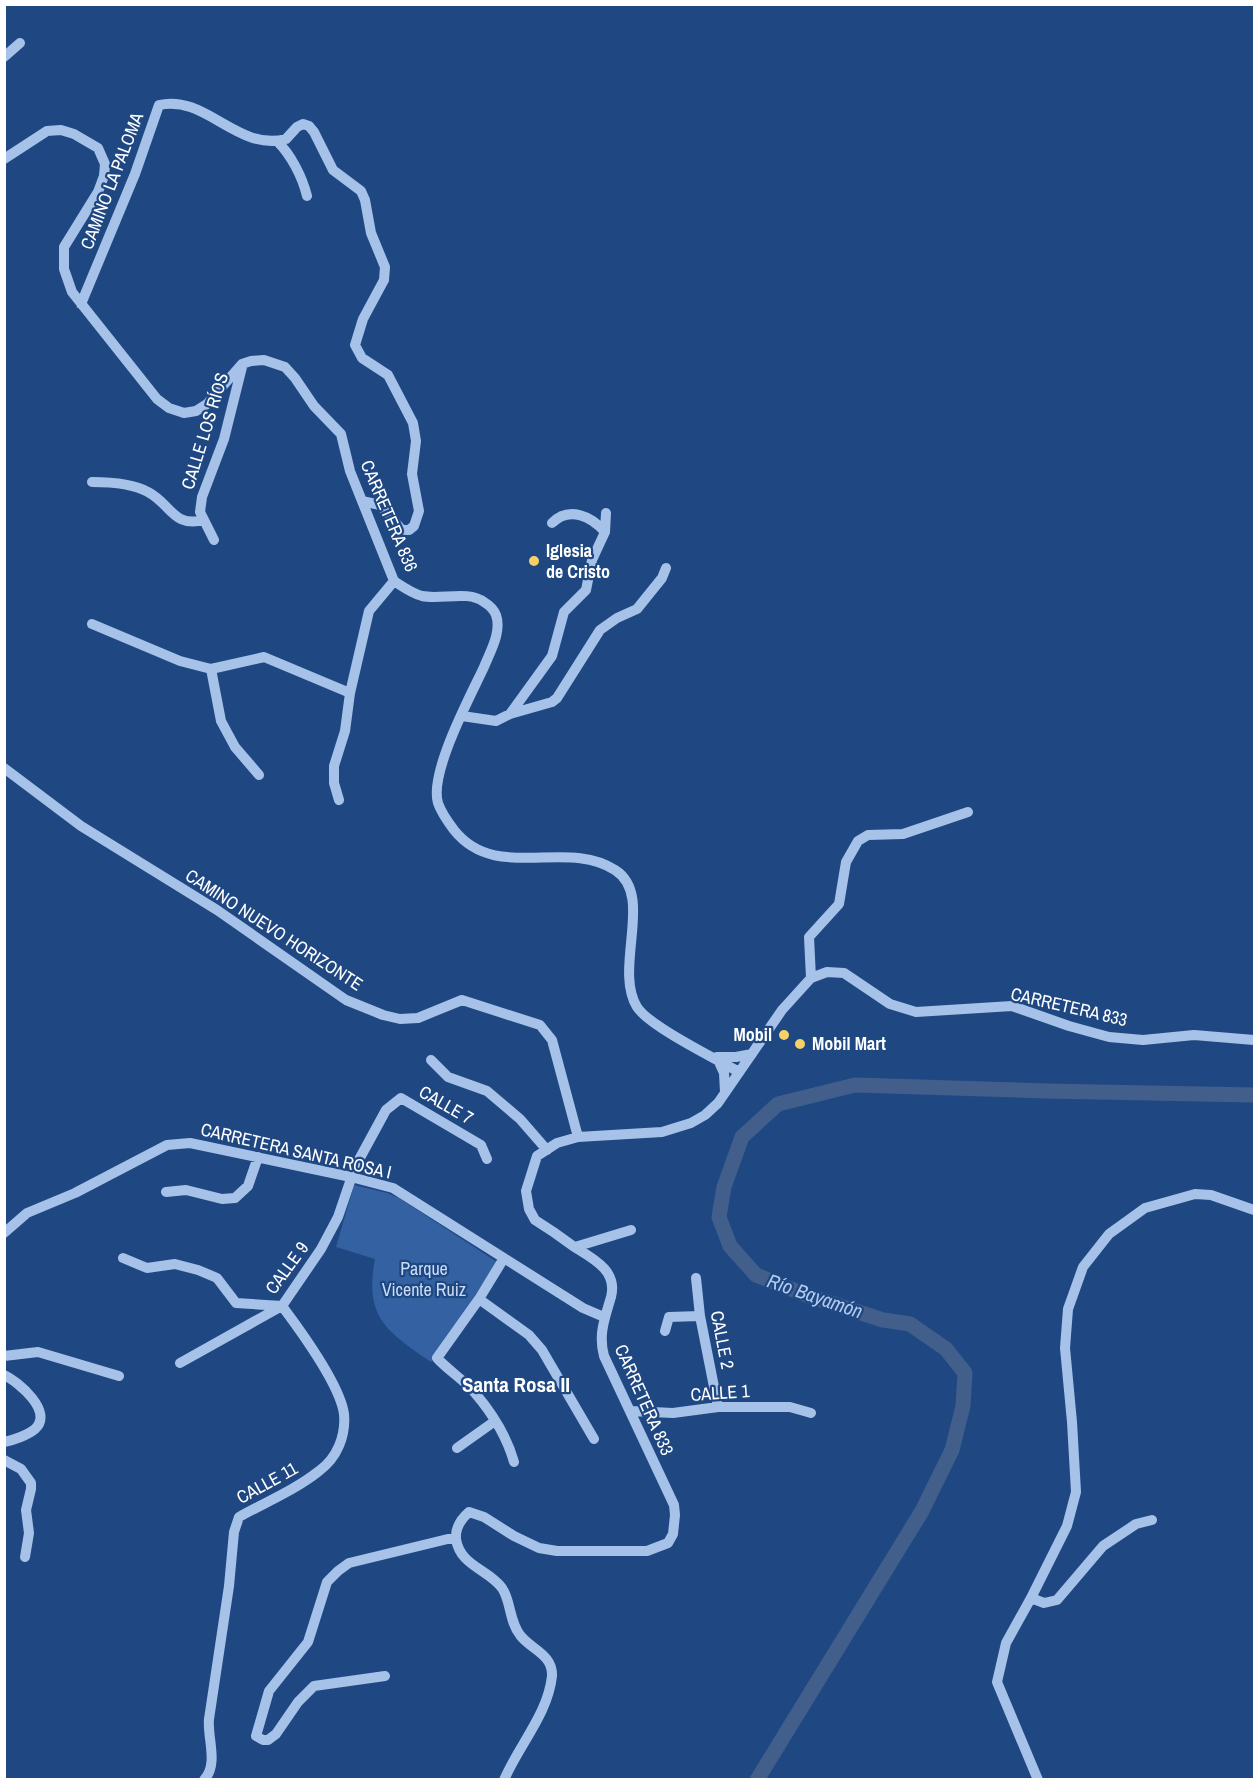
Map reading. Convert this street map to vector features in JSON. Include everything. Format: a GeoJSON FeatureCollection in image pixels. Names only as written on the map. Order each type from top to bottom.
{"type":"FeatureCollection","features":[{"type":"Feature","properties":{"kind":"street"},"geometry":{"type":"LineString","coordinates":[[4,57],[20,44]]}},
{"type":"Feature","properties":{"kind":"street","name":"CAMINO LA PALOMA"},"geometry":{"type":"LineString","coordinates":[[81,303],[135,174],[159,105],[181,103],[198,109],[229,128],[263,140],[277,141]]}},
{"type":"Feature","properties":{"kind":"street"},"geometry":{"type":"LineString","coordinates":[[307,196],[294,165],[277,141],[286,139],[303,124],[309,126],[314,132],[333,170],[361,191],[365,200],[370,233],[385,267],[384,280],[363,319],[355,345],[362,358],[388,375],[413,423],[416,441],[412,474],[419,511],[414,526],[409,530],[402,530],[380,505],[362,501]]}},
{"type":"Feature","properties":{"kind":"street"},"geometry":{"type":"LineString","coordinates":[[4,159],[48,131],[61,129],[98,148],[105,164],[104,176],[98,192],[64,247],[64,269],[72,292],[147,388],[169,408],[184,413],[196,411],[207,404],[242,364]]}},
{"type":"Feature","properties":{"kind":"street","name":"CARRETERA 836"},"geometry":{"type":"LineString","coordinates":[[242,364],[264,360],[276,362],[285,367],[314,406],[341,434],[350,471],[394,581],[408,591],[424,596],[474,597],[483,601],[496,616],[497,632],[494,645],[442,763],[436,786],[438,802],[459,837],[476,849],[498,857],[588,859],[616,870],[629,885],[634,903],[628,969],[629,990],[637,1007],[653,1023],[739,1072]]}},
{"type":"Feature","properties":{"kind":"street","name":"CALLE LOS RÍOS"},"geometry":{"type":"LineString","coordinates":[[214,540],[200,512],[202,497],[224,439],[242,364]]}},
{"type":"Feature","properties":{"kind":"street"},"geometry":{"type":"LineString","coordinates":[[92,482],[107,482],[146,490],[158,497],[173,515],[182,520],[192,523],[204,520]]}},
{"type":"Feature","properties":{"kind":"street"},"geometry":{"type":"LineString","coordinates":[[552,523],[563,515],[575,513],[595,521],[604,532]]}},
{"type":"Feature","properties":{"kind":"street"},"geometry":{"type":"LineString","coordinates":[[510,714],[552,656],[564,612],[586,590],[592,560],[604,532],[606,513]]}},
{"type":"Feature","properties":{"kind":"street"},"geometry":{"type":"LineString","coordinates":[[462,716],[496,721],[510,714],[552,702],[557,698],[600,630],[617,618],[637,609],[662,578],[666,568]]}},
{"type":"Feature","properties":{"kind":"street"},"geometry":{"type":"LineString","coordinates":[[339,800],[334,783],[334,766],[345,731],[350,693],[369,611],[394,581]]}},
{"type":"Feature","properties":{"kind":"street"},"geometry":{"type":"LineString","coordinates":[[92,624],[180,661],[212,669],[264,657],[350,693]]}},
{"type":"Feature","properties":{"kind":"street"},"geometry":{"type":"LineString","coordinates":[[212,669],[221,721],[235,747],[259,775]]}},
{"type":"Feature","properties":{"kind":"street","name":"CAMINO NUEVO HORIZONTE"},"geometry":{"type":"LineString","coordinates":[[4,768],[81,826],[217,910],[346,1000],[383,1015],[400,1019],[418,1018],[462,1000],[540,1025],[552,1040],[578,1137]]}},
{"type":"Feature","properties":{"kind":"street"},"geometry":{"type":"LineString","coordinates":[[431,1060],[448,1077],[487,1091],[519,1119],[547,1150],[557,1143],[578,1137],[662,1132],[691,1123],[705,1115],[725,1092],[782,1010],[811,978],[809,937],[839,904],[846,862],[858,841],[868,835],[903,834],[968,812]]}},
{"type":"Feature","properties":{"kind":"street","name":"CARRETERA 833"},"geometry":{"type":"LineString","coordinates":[[811,978],[827,972],[844,973],[890,1004],[916,1012],[1012,1006],[1069,1026],[1110,1037],[1143,1040],[1194,1035],[1254,1040]]}},
{"type":"Feature","properties":{"kind":"street"},"geometry":{"type":"LineString","coordinates":[[715,1058],[752,1054]]}},
{"type":"Feature","properties":{"kind":"street"},"geometry":{"type":"LineString","coordinates":[[715,1058],[724,1073],[725,1092]]}},
{"type":"Feature","properties":{"kind":"street","name":"CALLE 7"},"geometry":{"type":"LineString","coordinates":[[351,1177],[386,1110],[400,1098],[481,1145],[487,1159]]}},
{"type":"Feature","properties":{"kind":"street","name":"CARRETERA SANTA ROSA I"},"geometry":{"type":"LineString","coordinates":[[4,1233],[27,1212],[75,1193],[167,1145],[190,1143],[393,1188],[583,1308],[604,1317]]}},
{"type":"Feature","properties":{"kind":"street","name":"CARRETERA 833"},"geometry":{"type":"LineString","coordinates":[[456,1537],[458,1524],[469,1512],[484,1517],[514,1536],[539,1548],[557,1551],[647,1551],[668,1543],[675,1527],[674,1505],[604,1356],[601,1339],[604,1317],[612,1294],[610,1276],[596,1260],[535,1220],[529,1209],[526,1191],[537,1156],[547,1150]]}},
{"type":"Feature","properties":{"kind":"street"},"geometry":{"type":"LineString","coordinates":[[166,1192],[186,1190],[222,1199],[235,1198],[248,1186],[258,1157]]}},
{"type":"Feature","properties":{"kind":"street","name":"CALLE 9"},"geometry":{"type":"LineString","coordinates":[[180,1363],[282,1306],[321,1249],[338,1217],[351,1177]]}},
{"type":"Feature","properties":{"kind":"street"},"geometry":{"type":"LineString","coordinates":[[1038,1779],[997,1682],[1006,1643],[1067,1526],[1076,1492],[1065,1348],[1068,1309],[1083,1268],[1109,1234],[1146,1208],[1195,1194],[1211,1195],[1254,1210]]}},
{"type":"Feature","properties":{"kind":"street"},"geometry":{"type":"LineString","coordinates":[[575,1247],[631,1230]]}},
{"type":"Feature","properties":{"kind":"street"},"geometry":{"type":"LineString","coordinates":[[123,1258],[147,1268],[175,1264],[198,1270],[217,1278],[236,1303],[282,1306]]}},
{"type":"Feature","properties":{"kind":"street"},"geometry":{"type":"LineString","coordinates":[[504,1258],[479,1299],[437,1358],[474,1392],[495,1421],[509,1446],[514,1462]]}},
{"type":"Feature","properties":{"kind":"street","name":"CALLE 2"},"geometry":{"type":"LineString","coordinates":[[696,1278],[700,1316],[718,1407]]}},
{"type":"Feature","properties":{"kind":"street"},"geometry":{"type":"LineString","coordinates":[[479,1299],[529,1335],[542,1350],[594,1439]]}},
{"type":"Feature","properties":{"kind":"street","name":"CALLE 11"},"geometry":{"type":"LineString","coordinates":[[204,1779],[211,1771],[209,1719],[229,1586],[234,1532],[239,1517],[295,1488],[322,1470],[340,1445],[343,1431],[344,1413],[339,1397],[309,1342],[282,1306]]}},
{"type":"Feature","properties":{"kind":"street"},"geometry":{"type":"LineString","coordinates":[[665,1331],[669,1317],[700,1316]]}},
{"type":"Feature","properties":{"kind":"street"},"geometry":{"type":"LineString","coordinates":[[4,1356],[38,1352],[119,1376]]}},
{"type":"Feature","properties":{"kind":"street"},"geometry":{"type":"LineString","coordinates":[[4,1375],[23,1387],[33,1399],[40,1413],[39,1423],[33,1430],[4,1442]]}},
{"type":"Feature","properties":{"kind":"street","name":"CALLE 1"},"geometry":{"type":"LineString","coordinates":[[631,1411],[673,1413],[718,1407],[790,1407],[811,1413]]}},
{"type":"Feature","properties":{"kind":"street"},"geometry":{"type":"LineString","coordinates":[[458,1448],[495,1421]]}},
{"type":"Feature","properties":{"kind":"street"},"geometry":{"type":"LineString","coordinates":[[4,1460],[21,1469],[31,1484],[32,1489],[26,1510],[29,1533],[24,1557]]}},
{"type":"Feature","properties":{"kind":"street"},"geometry":{"type":"LineString","coordinates":[[1031,1598],[1044,1604],[1057,1600],[1103,1546],[1136,1524],[1152,1520]]}},
{"type":"Feature","properties":{"kind":"street"},"geometry":{"type":"LineString","coordinates":[[385,1676],[314,1686],[298,1702],[272,1737],[263,1740],[256,1736],[269,1691],[308,1642],[327,1582],[338,1571],[350,1563],[456,1537],[464,1559],[495,1581],[503,1590],[519,1634],[548,1658],[552,1674],[539,1717],[504,1779]]}},
{"type":"Feature","properties":{"kind":"green space","name":"Parque Vicente Ruiz"},"geometry":{"type":"Polygon","coordinates":[[[354,1185],[399,1198],[497,1262],[431,1362],[402,1341],[382,1321],[373,1295],[372,1279],[375,1259],[336,1247],[354,1185]]]}},
{"type":"Feature","properties":{"kind":"waterway","name":"Río Bayamón"},"geometry":{"type":"LineString","coordinates":[[757,1780],[922,1511],[952,1450],[963,1406],[965,1373],[946,1349],[910,1324],[883,1320],[806,1295],[756,1275],[730,1246],[719,1217],[724,1187],[742,1137],[778,1104],[855,1085],[1254,1095]]}},
{"type":"Feature","properties":{"kind":"place","name":"Iglesia de Cristo"},"geometry":{"type":"Point","coordinates":[534,561]}},
{"type":"Feature","properties":{"kind":"place","name":"Mobil"},"geometry":{"type":"Point","coordinates":[784,1035]}},
{"type":"Feature","properties":{"kind":"place","name":"Mobil Mart"},"geometry":{"type":"Point","coordinates":[800,1044]}},
{"type":"Feature","properties":{"kind":"district","name":"Santa Rosa II"},"geometry":{"type":"Point","coordinates":[516,1385]}}]}
